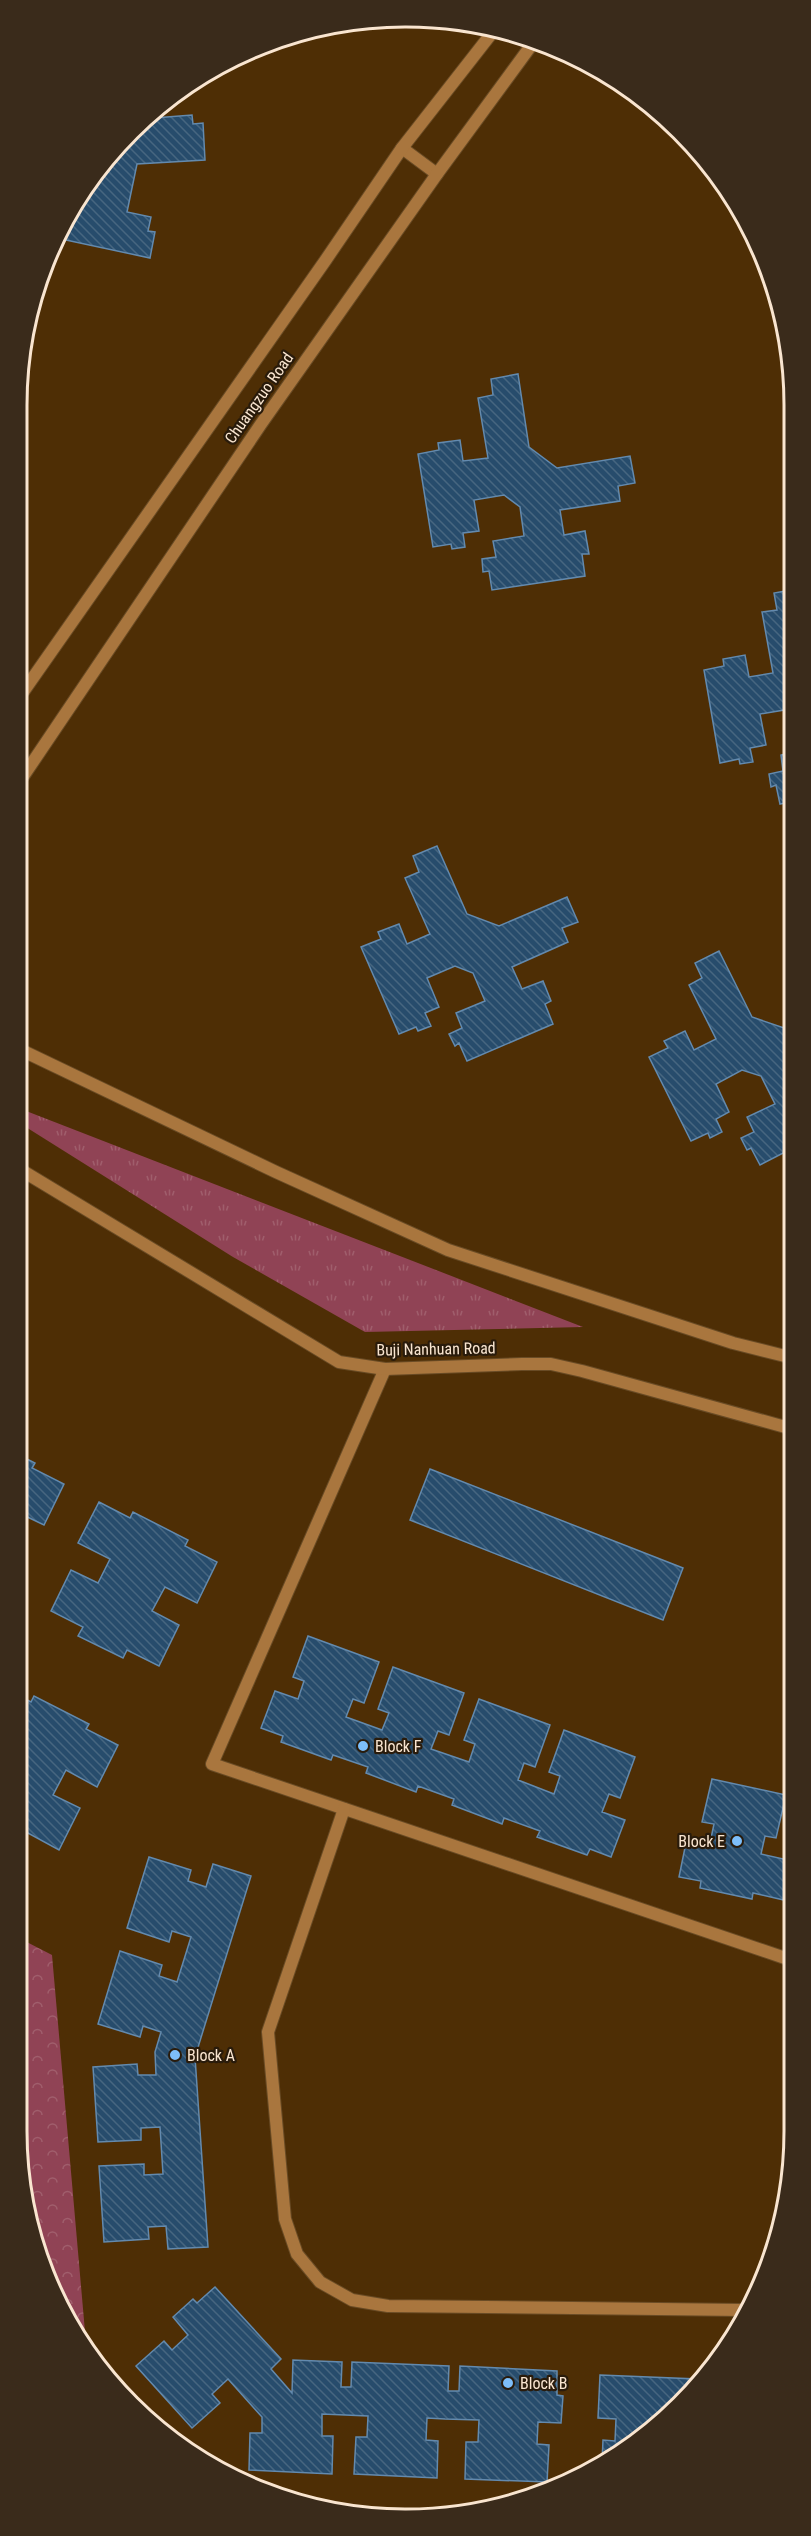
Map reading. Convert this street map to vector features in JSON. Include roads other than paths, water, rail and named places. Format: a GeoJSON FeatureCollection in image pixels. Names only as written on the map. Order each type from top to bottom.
{"type":"FeatureCollection","features":[{"type":"Feature","properties":{"kind":"street","name":"Chuangzuo Road"},"geometry":{"type":"LineString","coordinates":[[27,685],[326,261],[402,148],[489,37]]}},
{"type":"Feature","properties":{"kind":"street","name":"Chuangzuo Road"},"geometry":{"type":"LineString","coordinates":[[27,771],[261,424],[437,174],[530,48]]}},
{"type":"Feature","properties":{"kind":"street"},"geometry":{"type":"LineString","coordinates":[[402,148],[437,174]]}},
{"type":"Feature","properties":{"kind":"street"},"geometry":{"type":"LineString","coordinates":[[27,1053],[254,1162],[448,1250],[733,1343],[784,1356]]}},
{"type":"Feature","properties":{"kind":"street","name":"Buji Nanhuan Road"},"geometry":{"type":"LineString","coordinates":[[27,1174],[339,1362],[385,1370],[551,1364],[784,1427]]}},
{"type":"Feature","properties":{"kind":"street"},"geometry":{"type":"LineString","coordinates":[[385,1370],[212,1764],[784,1958]]}},
{"type":"Feature","properties":{"kind":"street"},"geometry":{"type":"LineString","coordinates":[[344,1809],[268,2032],[285,2218],[297,2254],[320,2282],[352,2300],[388,2306],[738,2310]]}},
{"type":"Feature","properties":{"kind":"place","name":"Block F"},"geometry":{"type":"Point","coordinates":[363,1746]}},
{"type":"Feature","properties":{"kind":"place","name":"Block E"},"geometry":{"type":"Point","coordinates":[737,1841]}},
{"type":"Feature","properties":{"kind":"place","name":"Block A"},"geometry":{"type":"Point","coordinates":[175,2055]}},
{"type":"Feature","properties":{"kind":"place","name":"Block B"},"geometry":{"type":"Point","coordinates":[508,2383]}}]}
